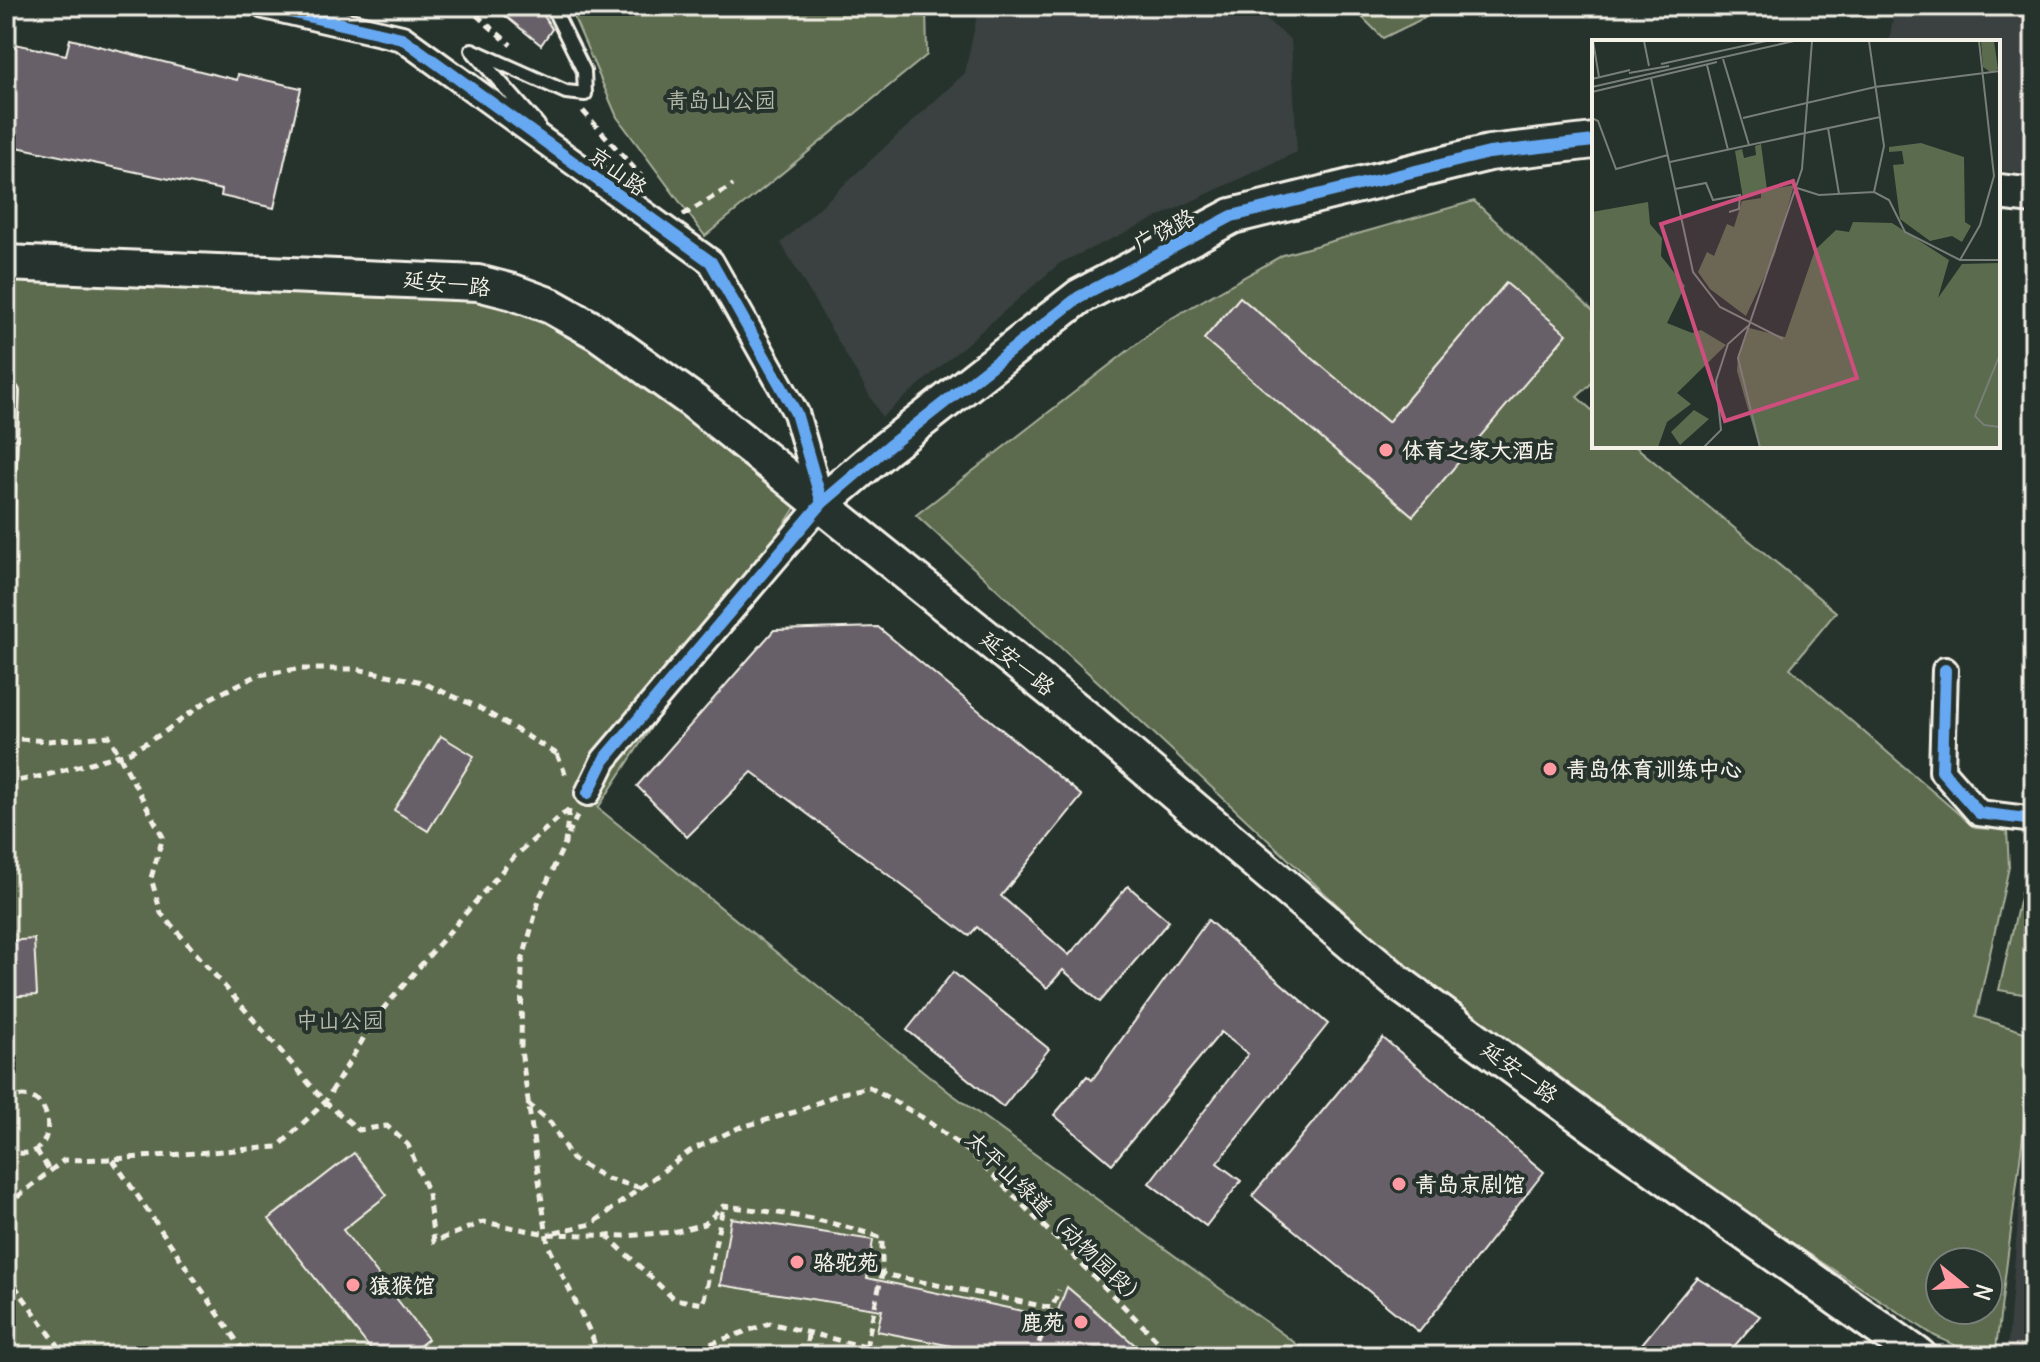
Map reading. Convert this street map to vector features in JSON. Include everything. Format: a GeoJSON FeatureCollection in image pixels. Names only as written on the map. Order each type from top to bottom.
{"type":"FeatureCollection","features":[{"type":"Feature","properties":{"kind":"main road","name":"广饶路"},"geometry":{"type":"LineString","coordinates":[[822,503],[884,450],[1079,297],[1232,216],[1489,153],[1592,141]]}},
{"type":"Feature","properties":{"kind":"main road"},"geometry":{"type":"LineString","coordinates":[[2000,192],[2034,196]]}},
{"type":"Feature","properties":{"kind":"main road","name":"延安一路"},"geometry":{"type":"LineString","coordinates":[[6,263],[478,283],[551,306],[597,332],[693,401],[822,503],[1091,722],[1400,984],[1919,1356]]}},
{"type":"Feature","properties":{"kind":"street","name":"京山路"},"geometry":{"type":"LineString","coordinates":[[264,6],[402,38],[711,262],[796,413],[822,503]]}},
{"type":"Feature","properties":{"kind":"street"},"geometry":{"type":"LineString","coordinates":[[588,793],[604,760],[822,503]]}},
{"type":"Feature","properties":{"kind":"street"},"geometry":{"type":"LineString","coordinates":[[1945,670],[1942,771],[1979,813],[2034,820]]}},
{"type":"Feature","properties":{"kind":"lane"},"geometry":{"type":"LineString","coordinates":[[552,6],[584,71],[585,94],[566,92],[472,50],[566,158]]}},
{"type":"Feature","properties":{"kind":"lane"},"geometry":{"type":"LineString","coordinates":[[6,391],[12,392],[6,535]]}},
{"type":"Feature","properties":{"kind":"path"},"geometry":{"type":"LineString","coordinates":[[466,6],[522,54]]}},
{"type":"Feature","properties":{"kind":"path"},"geometry":{"type":"LineString","coordinates":[[566,92],[649,184]]}},
{"type":"Feature","properties":{"kind":"path"},"geometry":{"type":"LineString","coordinates":[[679,217],[733,185]]}},
{"type":"Feature","properties":{"kind":"path"},"geometry":{"type":"LineString","coordinates":[[6,783],[130,752],[163,733],[211,698],[258,675],[298,669],[356,669],[418,681],[478,707],[557,754]]}},
{"type":"Feature","properties":{"kind":"path"},"geometry":{"type":"LineString","coordinates":[[6,738],[48,741],[109,736],[163,837],[151,878],[161,913],[325,1102],[359,1130],[387,1126],[408,1145],[428,1193],[434,1242],[483,1222],[547,1234],[649,1234],[704,1224],[723,1206]]}},
{"type":"Feature","properties":{"kind":"path"},"geometry":{"type":"LineString","coordinates":[[6,1206],[64,1160],[278,1147],[325,1102],[377,1016],[514,857],[588,793]]}},
{"type":"Feature","properties":{"kind":"path"},"geometry":{"type":"LineString","coordinates":[[565,843],[540,897],[522,962],[521,1050],[548,1245],[592,1336],[598,1356]]}},
{"type":"Feature","properties":{"kind":"path"},"geometry":{"type":"LineString","coordinates":[[6,1089],[8,1100],[29,1098],[38,1102],[48,1116],[48,1135],[36,1150],[17,1153],[6,1149]]}},
{"type":"Feature","properties":{"kind":"path"},"geometry":{"type":"LineString","coordinates":[[527,1103],[551,1123],[572,1159],[607,1179],[643,1189]]}},
{"type":"Feature","properties":{"kind":"path"},"geometry":{"type":"LineString","coordinates":[[36,1150],[50,1171]]}},
{"type":"Feature","properties":{"kind":"path"},"geometry":{"type":"LineString","coordinates":[[113,1159],[247,1356]]}},
{"type":"Feature","properties":{"kind":"path"},"geometry":{"type":"LineString","coordinates":[[547,1234],[592,1224],[643,1189]]}},
{"type":"Feature","properties":{"kind":"path"},"geometry":{"type":"LineString","coordinates":[[606,1235],[674,1299],[703,1304],[723,1206]]}},
{"type":"Feature","properties":{"kind":"path"},"geometry":{"type":"LineString","coordinates":[[723,1206],[861,1230],[882,1238],[882,1274],[866,1347]]}},
{"type":"Feature","properties":{"kind":"path"},"geometry":{"type":"LineString","coordinates":[[6,1274],[66,1356]]}},
{"type":"Feature","properties":{"kind":"path"},"geometry":{"type":"LineString","coordinates":[[882,1274],[1052,1308]]}},
{"type":"Feature","properties":{"kind":"path"},"geometry":{"type":"LineString","coordinates":[[1034,1356],[1059,1290]]}},
{"type":"Feature","properties":{"kind":"path"},"geometry":{"type":"LineString","coordinates":[[704,1356],[710,1344],[770,1323],[901,1356]]}},
{"type":"Feature","properties":{"kind":"path"},"geometry":{"type":"LineString","coordinates":[[806,1356],[808,1333]]}},
{"type":"Feature","properties":{"kind":"shaded area"},"geometry":{"type":"Polygon","coordinates":[[[979,6],[1250,6],[1291,40],[1297,152],[1060,263],[882,417],[781,243],[965,73],[979,6]]]}},
{"type":"Feature","properties":{"kind":"shaded area"},"geometry":{"type":"Polygon","coordinates":[[[1895,6],[2034,6],[2034,175],[2000,170],[2000,40],[1889,40],[1895,6]]]}},
{"type":"Feature","properties":{"kind":"shaded area"},"geometry":{"type":"Polygon","coordinates":[[[2034,1020],[2034,1356],[2007,1356],[2034,1020]]]}},
{"type":"Feature","properties":{"kind":"green space","name":"青岛山公园"},"geometry":{"type":"Polygon","coordinates":[[[569,6],[926,6],[927,55],[705,236],[617,117],[569,6]]]}},
{"type":"Feature","properties":{"kind":"green space"},"geometry":{"type":"Polygon","coordinates":[[[1351,6],[1449,6],[1383,38],[1351,6]]]}},
{"type":"Feature","properties":{"kind":"green space","name":"青岛体育训练中心"},"geometry":{"type":"Polygon","coordinates":[[[1474,201],[1592,310],[1592,383],[1577,397],[1592,410],[1592,448],[1637,448],[1836,612],[1790,668],[1975,828],[2007,830],[2009,867],[1976,1017],[2034,1035],[2034,1089],[2033,1057],[2004,1285],[2004,1246],[1924,1246],[1924,1326],[1999,1326],[1995,1356],[1978,1356],[1935,1336],[1714,1192],[1409,972],[916,515],[1165,322],[1283,255],[1474,201]]]}},
{"type":"Feature","properties":{"kind":"green space","name":"中山公园"},"geometry":{"type":"Polygon","coordinates":[[[6,251],[427,264],[579,319],[797,505],[598,808],[949,1092],[1313,1356],[6,1356],[6,251]]]}},
{"type":"Feature","properties":{"kind":"green space"},"geometry":{"type":"Polygon","coordinates":[[[2034,845],[2034,996],[1999,990],[2034,845]]]}},
{"type":"Feature","properties":{"kind":"building"},"geometry":{"type":"Polygon","coordinates":[[[493,6],[538,6],[552,29],[541,45],[493,6]]]}},
{"type":"Feature","properties":{"kind":"building"},"geometry":{"type":"Polygon","coordinates":[[[70,39],[237,80],[238,74],[301,88],[274,208],[221,196],[222,190],[12,146],[14,135],[6,133],[6,42],[66,55],[70,39]]]}},
{"type":"Feature","properties":{"kind":"building"},"geometry":{"type":"Polygon","coordinates":[[[1506,283],[1567,334],[1413,516],[1204,339],[1240,297],[1388,422],[1506,283]]]}},
{"type":"Feature","properties":{"kind":"building"},"geometry":{"type":"Polygon","coordinates":[[[878,627],[1082,796],[1001,896],[1069,955],[1128,886],[1169,921],[1100,1002],[1063,970],[1047,988],[977,927],[969,936],[752,772],[687,837],[637,786],[774,630],[878,627]]]}},
{"type":"Feature","properties":{"kind":"building"},"geometry":{"type":"Polygon","coordinates":[[[441,736],[474,756],[428,831],[394,810],[441,736]]]}},
{"type":"Feature","properties":{"kind":"building"},"geometry":{"type":"Polygon","coordinates":[[[1208,920],[1328,1024],[1217,1163],[1241,1181],[1206,1226],[1149,1183],[1248,1054],[1221,1032],[1112,1164],[1054,1115],[1087,1076],[1092,1080],[1208,920]]]}},
{"type":"Feature","properties":{"kind":"building"},"geometry":{"type":"Polygon","coordinates":[[[34,939],[37,995],[6,997],[6,941],[34,939]]]}},
{"type":"Feature","properties":{"kind":"building"},"geometry":{"type":"Polygon","coordinates":[[[953,972],[1049,1049],[1003,1107],[907,1030],[953,972]]]}},
{"type":"Feature","properties":{"kind":"building","name":"青岛京剧馆"},"geometry":{"type":"Polygon","coordinates":[[[1383,1038],[1544,1172],[1419,1332],[1252,1196],[1383,1038]]]}},
{"type":"Feature","properties":{"kind":"building","name":"猿猴馆"},"geometry":{"type":"Polygon","coordinates":[[[354,1153],[387,1195],[343,1230],[428,1339],[407,1356],[376,1356],[269,1219],[354,1153]]]}},
{"type":"Feature","properties":{"kind":"building"},"geometry":{"type":"Polygon","coordinates":[[[731,1218],[873,1240],[867,1278],[1055,1318],[1067,1287],[1148,1356],[1001,1356],[877,1331],[882,1310],[720,1285],[731,1218]]]}},
{"type":"Feature","properties":{"kind":"building"},"geometry":{"type":"Polygon","coordinates":[[[1697,1277],[1760,1316],[1726,1356],[1632,1356],[1697,1277]]]}},
{"type":"Feature","properties":{"kind":"cycle path"},"geometry":{"type":"LineString","coordinates":[[264,6],[402,38],[711,262],[796,413],[822,503]]}},
{"type":"Feature","properties":{"kind":"cycle path"},"geometry":{"type":"LineString","coordinates":[[588,793],[604,760],[822,503],[884,450],[1079,297],[1232,216],[1489,153],[1592,141]]}},
{"type":"Feature","properties":{"kind":"cycle path"},"geometry":{"type":"LineString","coordinates":[[1945,670],[1942,771],[1979,813],[2034,820]]}},
{"type":"Feature","properties":{"kind":"place","name":"体育之家大酒店"},"geometry":{"type":"Point","coordinates":[1386,450]}},
{"type":"Feature","properties":{"kind":"place","name":"青岛体育训练中心"},"geometry":{"type":"Point","coordinates":[1550,769]}},
{"type":"Feature","properties":{"kind":"place","name":"青岛京剧馆"},"geometry":{"type":"Point","coordinates":[1399,1184]}},
{"type":"Feature","properties":{"kind":"place","name":"骆驼苑"},"geometry":{"type":"Point","coordinates":[797,1262]}},
{"type":"Feature","properties":{"kind":"place","name":"猿猴馆"},"geometry":{"type":"Point","coordinates":[353,1285]}},
{"type":"Feature","properties":{"kind":"place","name":"鹿苑"},"geometry":{"type":"Point","coordinates":[1081,1322]}}]}
